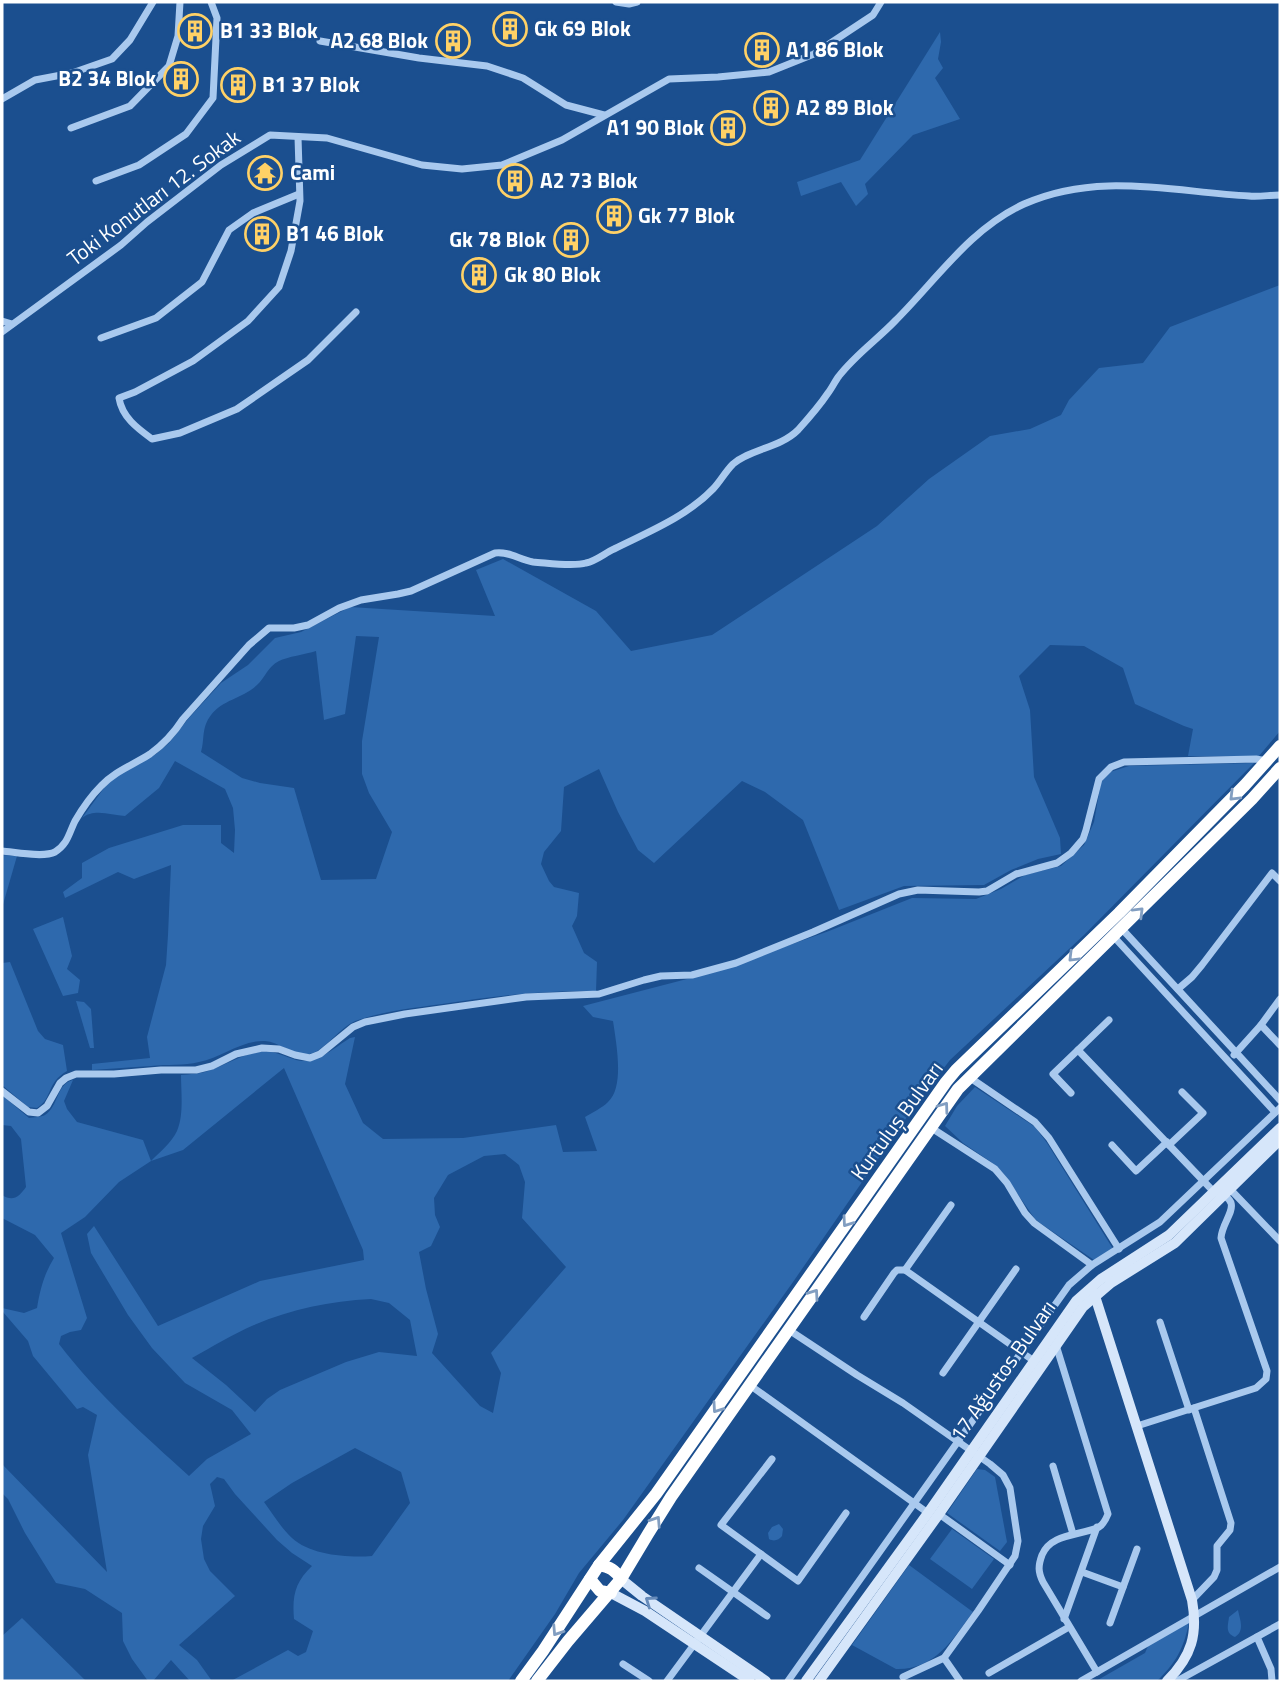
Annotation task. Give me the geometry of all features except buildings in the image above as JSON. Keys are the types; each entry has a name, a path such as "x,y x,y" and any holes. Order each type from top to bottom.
{"highway":[{"name":"Kurtuluş Bulvarı","path":"599,1564 656,1494 946,1082 1119,913 1280,746"},
{"name":"Kurtuluş Bulvarı","path":"621,1579 671,1497 930,1127 969,1077 1118,933 1280,768"},
{"path":"522,1681 599,1564 611,1568 621,1579 537,1681"},
{"path":"590,1579 597,1588 611,1593"}],"main road":[{"name":"17 Ağustos Bulvarı","path":"1223,1192 1280,1128"},
{"name":"17 Ağustos Bulvarı","path":"818,1681 939,1514 975,1453 1071,1307 1223,1192 1280,1140"},
{"name":"17 Ağustos Bulvarı","path":"806,1681 928,1513 1056,1345 1093,1290"},
{"path":"1093,1290 1195,1615 1191,1646 1182,1664 1167,1681"},
{"path":"621,1579 750,1681"},
{"path":"611,1593 697,1639 766,1681"}],"street":[{"path":"2,99 35,80 72,73 112,60 130,40 153,2"},
{"path":"71,128 130,106 169,66 178,36 180,2"},
{"path":"96,181 139,165 186,134 213,98 217,18 211,2"},
{"path":"615,2 637,2"},
{"name":"Toki Konutları 12. Sokak","path":"2,332 121,245 221,165 270,135 327,138 422,165 462,169 502,165 562,139 669,79 769,72 814,54 873,15 881,2"},
{"path":"320,41 419,58 487,66 523,78 566,105 604,115"},
{"path":"298,137 299,194 291,251 279,287 248,321 193,361 119,398 121,409 135,427 152,439 180,433 237,409 309,360 356,312"},
{"path":"2,850 47,855 58,850 67,841 77,818 99,788 117,772 150,754 172,736 183,719 249,645 270,628 307,625 361,600 411,591 495,552 506,552 533,562 583,564 668,522 715,488 736,462 794,433 827,395 844,370 896,321 957,253 992,223 1026,203 1070,191 1121,185 1250,196 1280,195"},
{"path":"101,338 156,318 202,282 229,230 253,213 299,194"},
{"path":"2,321 12,324"},
{"path":"2,1091 29,1112 38,1113 47,1106 60,1083 76,1074 196,1070 212,1066 236,1054 262,1048 279,1049 310,1058 320,1054 353,1027 365,1022 526,997 599,995 652,978 707,972 814,932 899,894 935,889 979,892 999,885 1025,870 1057,863 1071,853 1083,839 1099,779 1117,764 1149,761 1267,761"},
{"path":"1178,989 1202,965 1272,873 1280,881"},
{"path":"1118,933 1178,989 1280,1100"},
{"path":"788,1681 1069,1285 1092,1265 1160,1222 1278,1110 1176,1004 1118,933"},
{"path":"1176,1004 1184,996"},
{"path":"1228,1061 1261,1025 1280,999"},
{"path":"1071,1093 1053,1074 1109,1020"},
{"path":"1261,1025 1280,1045"},
{"path":"1078,1050 1204,1181 1223,1192 1280,1241"},
{"path":"969,1077 1040,1126 1119,1249"},
{"path":"1112,1145 1136,1171 1203,1113 1182,1092"},
{"path":"930,1127 995,1170 1007,1183 1030,1219 1092,1265"},
{"path":"1137,1426 1255,1388 1263,1383 1267,1376 1266,1366 1221,1238 1231,1210 1231,1204 1223,1192"},
{"path":"905,1270 951,1205"},
{"path":"943,1373 1016,1269"},
{"path":"864,1317 894,1273 897,1270 905,1270 1034,1361"},
{"path":"1160,1322 1231,1523 1230,1530 1216,1549 1217,1570 1214,1577 1192,1600"},
{"path":"789,1329 975,1453 999,1471 1010,1488 1018,1545 1010,1565 944,1658 903,1677"},
{"path":"1056,1345 1108,1511 1106,1520 1097,1527 1058,1539 1048,1546 1042,1553 1038,1566 1039,1574 1097,1672"},
{"path":"751,1385 928,1513"},
{"path":"772,1459 721,1525 798,1581 846,1513"},
{"path":"1054,1466 1073,1534"},
{"path":"939,1514 1010,1565"},
{"path":"1065,1619 1097,1527"},
{"path":"1110,1623 1137,1549"},
{"path":"667,1681 761,1554"},
{"path":"1081,1681 1280,1567"},
{"path":"699,1568 766,1616"},
{"path":"1082,1572 1123,1587"},
{"path":"1177,1681 1280,1624"},
{"path":"989,1673 1069,1627"},
{"path":"1257,1637 1271,1668 1272,1681"},
{"path":"944,1658 960,1681"},
{"path":"623,1664 649,1681"}],"shaded area":[{"path":"940,32 938,59 943,68 935,78 960,119 913,135 865,184 868,194 856,206 841,182 801,196 797,182 860,160"},
{"path":"1280,285 1280,731 1259,756 1188,756 1193,729 1135,704 1123,668 1084,646 1050,645 1019,676 1030,710 1034,777 1060,838 1061,854 1038,859 984,885 904,886 839,910 803,820 765,792 742,781 654,863 638,850 599,769 564,787 561,831 544,852 541,864 554,887 579,893 577,916 572,926 584,953 597,962 596,991 499,996 378,1014 351,1023 322,1048 310,1054 299,1053 271,1042 256,1041 193,1063 92,1070 92,1064 150,1058 147,1037 166,965 171,865 134,879 118,872 65,898 63,892 82,878 82,863 109,848 183,825 221,825 221,843 234,853 235,830 233,808 225,789 175,761 159,788 125,816 92,813 82,818 119,773 156,754 169,743 221,683 248,665 275,638 301,632 350,607 495,616 476,570 503,559 596,611 631,651 712,635 877,526 929,479 990,436 1030,429 1061,415 1069,400 1099,368 1143,363 1170,327","holes":["356,636 379,637 362,741 362,774 369,793 392,832 376,879 321,880 294,788 242,778 201,752 204,729 216,710 260,682 275,663 316,651 324,720 345,714"]},
{"path":"1254,763 1084,935 950,1060 916,1104 623,1520 579,1573 555,1614 508,1681 231,1681 288,1650 298,1656 306,1652 313,1631 294,1619 294,1603 298,1584 312,1566 277,1540 224,1479 217,1477 210,1484 215,1506 203,1526 201,1539 204,1559 210,1571 235,1596 179,1645 197,1660 212,1681 190,1681 171,1660 153,1681 148,1681 123,1641 122,1613 85,1589 56,1583 2,1493 2,1464 107,1572 88,1455 97,1415 83,1407 77,1409 33,1356 28,1341 3,1312 2,1308 24,1313 37,1308 43,1282 54,1258 35,1235 2,1218 2,1195 16,1197 26,1187 21,1139 11,1126 2,1125 2,1095 29,1118 42,1116 50,1111 63,1086 73,1080 64,1101 77,1122 143,1140 151,1161 177,1131 181,1111 181,1075 205,1072 259,1052 296,1060 311,1060 355,1037 345,1084 363,1123 383,1139 463,1138 556,1125 563,1152 597,1151 585,1117 606,1104 613,1095 618,1075 617,1052 613,1021 593,1017 583,1006 710,973 912,898 976,899 1025,875 1061,866 1084,845 1094,822 1101,782 1110,772 1129,766","holes":["284,1068 363,1250 364,1260 260,1281 158,1326 94,1226 87,1234 91,1253 128,1315 152,1348 185,1383 232,1410 251,1434 207,1459 189,1476 105,1397 59,1344 61,1336 81,1330 87,1318 61,1233 85,1217 119,1182 151,1161 183,1150","505,1154 519,1165 525,1182 522,1218 566,1267 491,1353 501,1373 493,1413 480,1406 432,1353 438,1334 419,1252 431,1246 440,1227 435,1215 434,1198 448,1175 484,1156","371,1299 389,1303 410,1320 417,1356 379,1352 346,1362 280,1390 255,1412 192,1358 238,1332 268,1319 311,1307","355,1448 401,1472 410,1503 372,1556 330,1554 309,1548 292,1538 264,1502"]},
{"path":"2,855 17,856 2,908"},
{"path":"63,917 72,956 67,969 80,980 78,993 63,996 33,929"},
{"path":"10,962 38,1031 45,1039 63,1045 67,1071 56,1080 45,1100 37,1108 28,1107 2,1085 2,963"},
{"path":"76,1001 84,1002 91,1009 94,1048 90,1048"},
{"path":"975,1087 1035,1127 1113,1249 1094,1260 1040,1223 1003,1173 945,1126 957,1106"},
{"path":"977,1469 985,1470 995,1477 1007,1542 1000,1551 947,1513"},
{"path":"779,1524 783,1529 782,1536 776,1540 769,1539 768,1533 772,1527"},
{"path":"952,1529 994,1559 972,1589 930,1559"},
{"path":"909,1565 973,1612 950,1643 932,1659 910,1668 896,1669 852,1645"},
{"path":"1238,1610 1241,1628 1235,1637 1228,1631 1228,1623 1229,1617"},
{"path":"22,1618 86,1681 2,1681 2,1636"},
{"path":"1189,1622 1178,1654 1157,1681 1096,1681 1145,1653 1148,1646"}],"place":[{"name":"Gk 69 Blok","path":"510,29"},
{"name":"B1 33 Blok","path":"195,31"},
{"name":"A2 68 Blok","path":"453,41"},
{"name":"A1 86 Blok","path":"762,50"},
{"name":"B2 34 Blok","path":"181,79"},
{"name":"B1 37 Blok","path":"238,85"},
{"name":"A2 89 Blok","path":"771,108"},
{"name":"A1 90 Blok","path":"728,128"},
{"name":"Cami","path":"265,173"},
{"name":"A2 73 Blok","path":"515,181"},
{"name":"Gk 77 Blok","path":"614,216"},
{"name":"B1 46 Blok","path":"262,234"},
{"name":"Gk 78 Blok","path":"571,240"},
{"name":"Gk 80 Blok","path":"479,275"}]}
